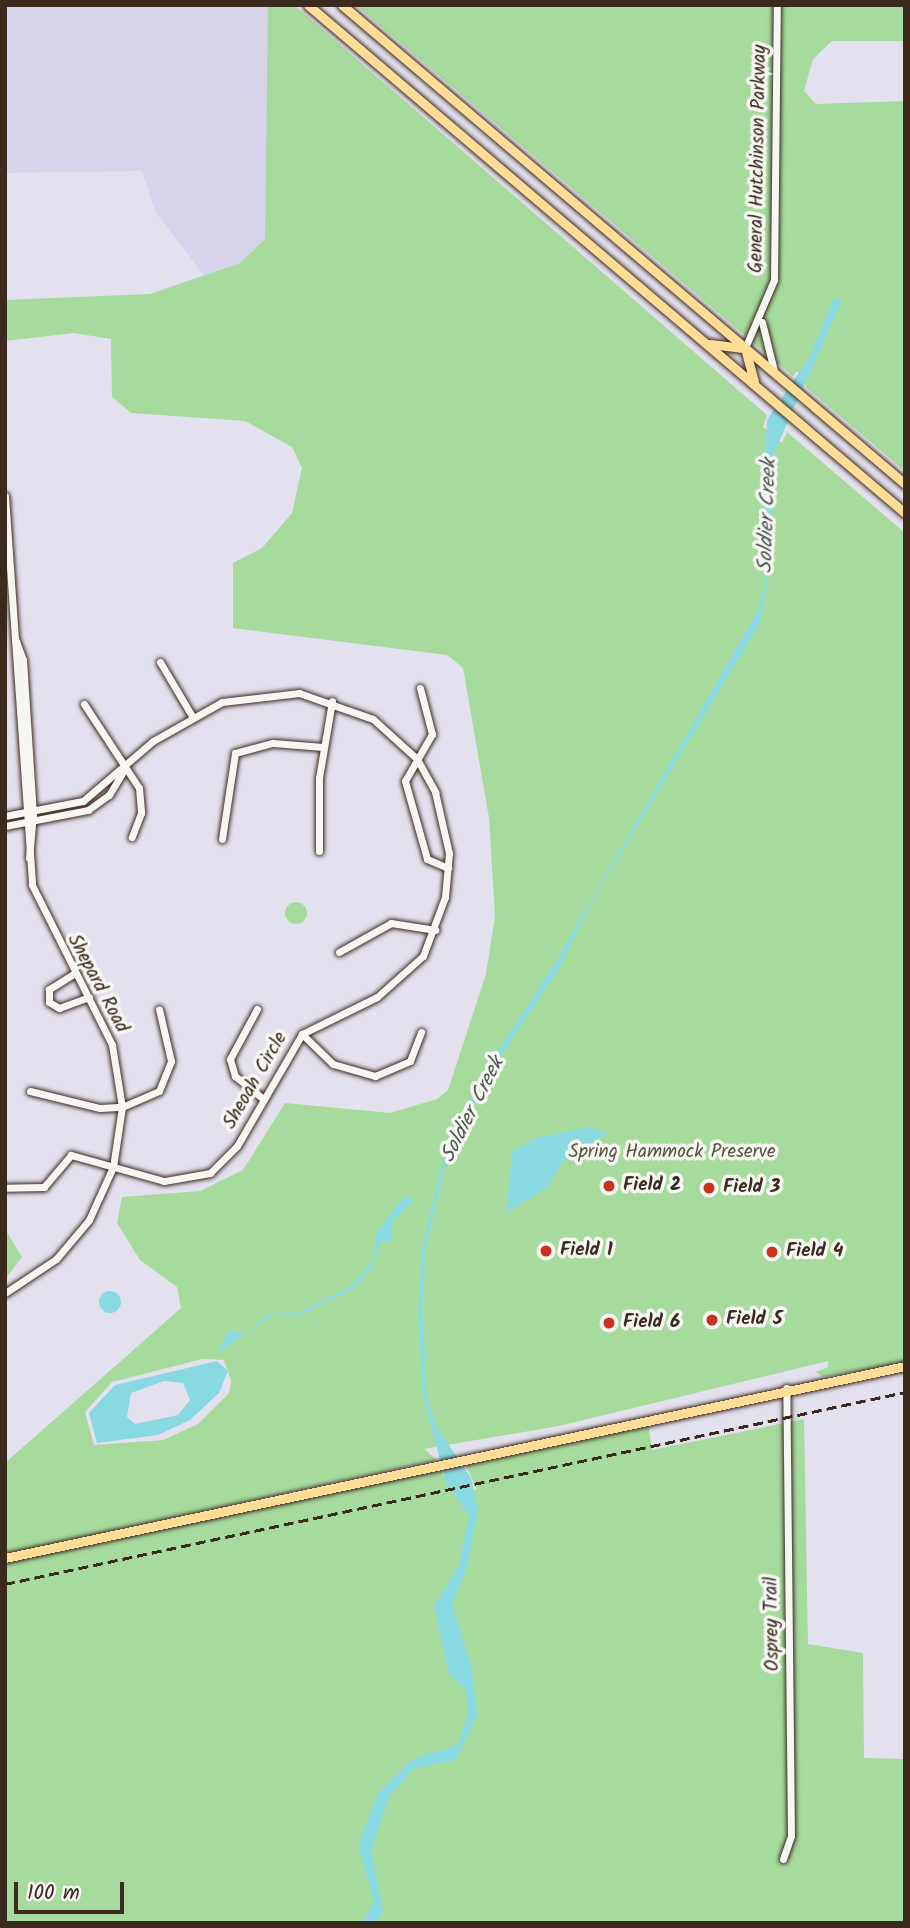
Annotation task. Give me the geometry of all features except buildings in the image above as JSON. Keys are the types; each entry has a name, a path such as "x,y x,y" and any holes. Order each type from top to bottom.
{"main road":[{"path":"308,5 905,513"},
{"path":"342,5 905,484"},
{"path":"705,343 744,348"},
{"path":"744,348 757,386"},
{"path":"5,1558 786,1388 905,1366"}],"street":[{"name":"General Hutchinson Parkway","path":"744,348 762,318 776,251 777,5"},
{"path":"762,318 766,354 780,378"},
{"name":"Shepard Road","path":"5,496 23,816 37,904 89,997 112,1045 122,1107 113,1167 73,1240 5,1293"},
{"name":"Shepard Road","path":"13,635 23,660 34,825 29,859"},
{"path":"160,662 192,716"},
{"path":"420,688 432,734 405,776 411,815 427,859 448,868"},
{"name":"Sheoah Circle","path":"5,816 23,816 83,801 192,716 261,693 332,701 373,719 417,759 447,834 448,868 435,930 422,956 397,984 302,1034 262,1098 237,1146 210,1173 164,1181 71,1154 44,1187 5,1188"},
{"path":"319,850 323,747 332,701"},
{"path":"84,704 126,766 141,800 132,837"},
{"path":"222,839 235,753 274,743 323,747"},
{"name":"Sheoah Circle","path":"5,826 34,825 88,810 109,795 126,766"},
{"path":"338,952 391,923 435,930"},
{"path":"75,973 49,989 49,1002 59,1007 89,997"},
{"path":"30,1091 122,1107 159,1091 171,1075 159,1009"},
{"path":"257,1009 230,1059 235,1076 262,1098"},
{"path":"302,1034 333,1064 375,1076 411,1061 421,1032"},
{"name":"Osprey Trail","path":"783,1859 791,1836 786,1388"}],"shaded area":[{"path":"5,5 272,5 266,238 240,263 204,275 156,213 142,171 5,173"}],"green space":[{"name":"Spring Hammock Preserve","path":"268,5 294,5 767,415 763,427 782,443 787,432 905,533 905,1363 823,1377 816,1372 828,1367 828,1361 559,1426 424,1449 437,1460 5,1554 5,1463 181,1308 177,1287 140,1260 117,1223 122,1197 200,1191 243,1170 285,1103 390,1113 437,1099 448,1090 486,974 495,916 489,818 463,668 447,655 233,628 233,563 262,548 292,513 302,468 292,447 245,421 131,413 112,397 111,339 74,333 5,341 5,300 150,294 240,263 265,239","holes":["203,1359 224,1360 231,1381 229,1393 198,1424 163,1440 94,1445 85,1412 112,1382"]},
{"path":"356,5 905,5 905,41 832,41 813,59 804,91 816,104 905,101 905,471 807,388 797,371 793,376"},
{"path":"296,902 304,905 307,913 304,921 296,924 288,921 285,913 288,905"},
{"path":"5,1229 22,1257 5,1280"},
{"path":"804,1419 808,1644 863,1653 864,1758 905,1759 905,1923 5,1923 5,1562 439,1467 453,1494 477,1489 464,1462 648,1422 652,1450"}],"water":[{"path":"834,298 842,301 772,457 772,555 760,623 593,899 560,967 490,1072 446,1159 426,1247 422,1306 427,1397 436,1426 471,1478 478,1509 467,1568 452,1604 472,1668 477,1716 456,1760 414,1768 389,1797 371,1851 383,1912 375,1923 362,1923 374,1902 358,1845 378,1793 412,1759 458,1745 468,1714 466,1690 449,1674 434,1606 459,1565 469,1516 446,1483 423,1395 418,1311 423,1244 443,1159 484,1072 555,963 759,609 770,558 763,494 767,420 809,358"},
{"path":"590,1127 608,1134 569,1153 546,1188 506,1213 512,1151 536,1138"},
{"path":"404,1197 414,1199 391,1224 391,1241 381,1241 372,1268 354,1288 301,1315 272,1316 217,1353 228,1332 246,1333 268,1315 299,1313 352,1285 373,1261 377,1232"},
{"path":"110,1291 118,1294 121,1302 118,1310 110,1313 102,1310 99,1302 102,1294"},
{"path":"217,1361 228,1371 219,1393 190,1420 158,1435 97,1443 89,1413 115,1385","holes":["164,1381 183,1383 190,1400 178,1415 135,1424 127,1417 131,1393"]}],"waterway":[{"name":"Soldier Creek","path":"527,1012 535,1000"}],"railway":[{"path":"5,1584 905,1392"}],"place":[{"name":"Field 2","path":"609,1186"},
{"name":"Field 3","path":"709,1188"},
{"name":"Field 1","path":"546,1251"},
{"name":"Field 4","path":"772,1252"},
{"name":"Field 5","path":"712,1320"},
{"name":"Field 6","path":"609,1323"}]}
